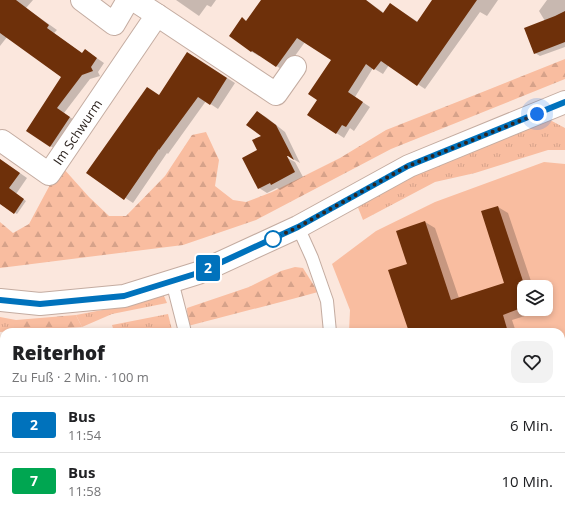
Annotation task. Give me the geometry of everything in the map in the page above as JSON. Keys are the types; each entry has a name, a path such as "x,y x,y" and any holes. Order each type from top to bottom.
{"street":[{"path":"82,0 139,43"},
{"path":"114,24 128,0"},
{"path":"134,0 276,94 295,67"},
{"name":"Im Schwurm","path":"2,141 49,174 157,15"},
{"path":"0,300 40,304 124,296 198,273 298,227 408,166 565,102"}],"lane":[{"path":"298,227 312,258 327,301 330,328"},
{"path":"172,281 184,328"}],"green space":[{"path":"565,59 565,79 391,149 256,220 183,245 0,268 0,222 13,233 29,224 52,181 63,168 89,197 109,216 126,216 165,176 192,135 206,132 219,160 215,186 233,200 246,202 272,192 340,158 386,130"},
{"path":"548,119 565,128 565,150 548,150 475,173 435,182 363,220 357,205 412,173"},
{"path":"544,162 565,164 565,328 349,328 350,310 332,264 376,231 435,202"},
{"path":"295,267 303,268 318,292 188,326 187,308 249,287 281,271"},
{"path":"164,296 167,303 112,314 82,327 76,315 118,307"},
{"path":"168,314 172,328 113,328 112,325"},
{"path":"76,315 82,327 16,328 16,320"},
{"path":"0,317 16,320 16,328 0,328"}],"building":[{"path":"0,0 16,0 49,25 47,28 82,53 85,49 97,58 91,67 93,71 82,75 57,108 70,117 50,147 26,131 61,77 0,33"},
{"path":"261,0 366,0 383,13 390,3 417,22 432,0 477,0 417,86 381,61 374,70 366,64 348,92 363,102 346,127 342,125 336,134 307,115 317,100 308,94 331,60 297,38 276,67 252,51 251,52 229,36 242,17 246,21"},
{"path":"565,11 565,42 534,54 524,28"},
{"path":"187,52 227,78 210,105 198,97 159,149 124,200 86,173 147,87 159,95"},
{"path":"257,111 276,125 294,160 287,156 295,172 271,185 270,183 258,189 242,158 257,150 252,140 261,136 246,125"},
{"path":"0,159 20,173 9,188 24,199 14,214 0,204"},
{"path":"498,206 523,280 517,280 517,310 503,315 507,328 408,328 388,270 407,264 396,231 425,221 451,300 504,283 481,211"}],"bus line":[{"name":"2","path":"0,300 40,304 124,296 198,273 298,227 408,166 565,102"}],"route":[{"path":"273,239 298,227 408,166 537,114"}]}
